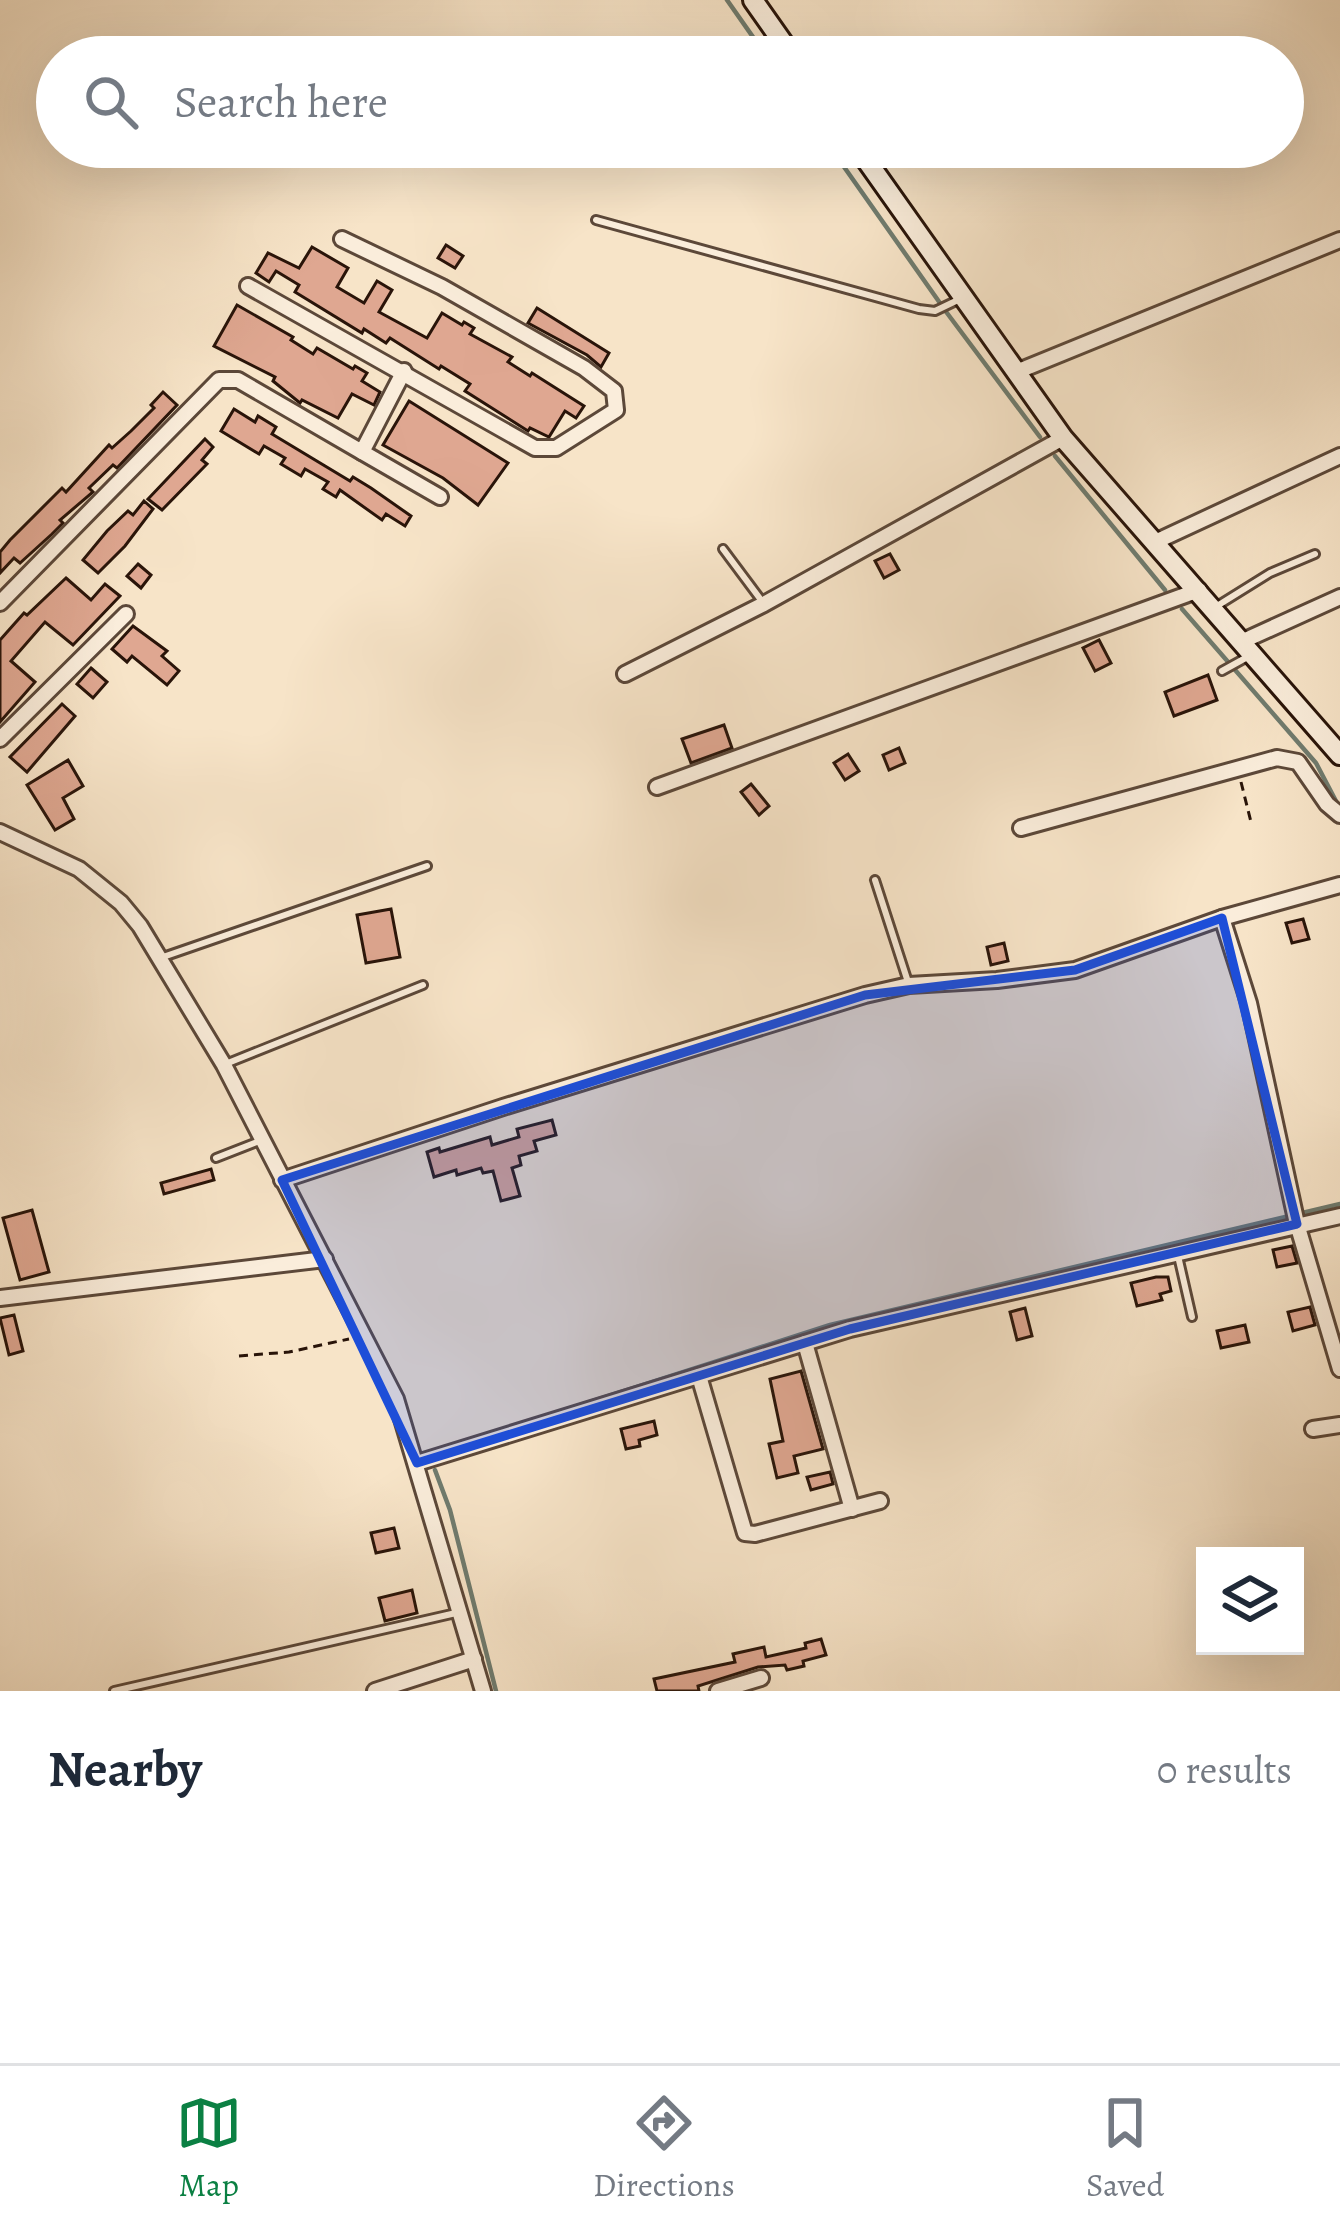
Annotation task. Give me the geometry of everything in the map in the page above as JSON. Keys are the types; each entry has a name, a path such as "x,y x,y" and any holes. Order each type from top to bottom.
{"street":[{"path":"753,0 779,36"},
{"path":"870,168 954,302 1016,372 1051,445 1155,542 1190,594 1214,608 1246,651 1340,755"},
{"path":"248,286 542,450 556,448 604,421 618,405 614,391 584,368 442,287 342,239"},
{"path":"1016,372 1340,240"},
{"path":"362,452 404,371"},
{"path":"0,603 219,380 238,380 440,496"},
{"path":"625,674 764,604 1051,445"},
{"path":"1155,542 1340,456"},
{"path":"657,787 1190,594"},
{"path":"1246,651 1340,597"},
{"path":"0,739 126,614"},
{"path":"1021,828 1277,758 1298,762 1340,815"},
{"path":"0,832 49,852 99,884 128,911 224,1065 396,1400 483,1691"},
{"path":"283,1180 813,1010 909,986 1075,970 1222,918 1340,885"},
{"path":"1222,918 1249,1003 1297,1224 1340,1369"},
{"path":"417,1463 806,1343 1340,1216"},
{"path":"0,1298 325,1259"},
{"path":"806,1343 852,1509"},
{"path":"699,1376 745,1533 880,1501"},
{"path":"1313,1429 1340,1425"},
{"path":"376,1691 474,1659"},
{"path":"718,1691 761,1678"}],"lane":[{"path":"596,220 935,311 954,302"},
{"path":"723,549 764,604"},
{"path":"1214,608 1270,573 1315,554"},
{"path":"1227,669 1246,651"},
{"path":"159,958 427,866"},
{"path":"875,880 909,986"},
{"path":"224,1065 423,986"},
{"path":"217,1158 262,1140"},
{"path":"1178,1252 1192,1317"},
{"path":"114,1691 461,1611"}],"path":[{"path":"1237,769 1251,821"},
{"path":"239,1356 289,1352 363,1336"}],"highlighted area":[{"path":"1222,918 1297,1224 850,1329 417,1463 282,1180 865,995 1075,970"}],"building":[{"path":"446,245 463,256 455,268 438,258"},
{"path":"312,247 348,268 337,287 364,303 377,281 392,290 379,312 427,338 442,313 464,322 474,328 470,334 512,357 508,362 584,406 576,418 565,411 549,437 528,431 465,391 470,384 441,366 390,338 386,343 364,329 362,333 295,292 299,285 276,271 269,282 256,273 268,253 299,268"},
{"path":"237,305 313,354 317,348 367,373 362,381 380,392 374,405 352,394 338,418 300,403 273,381 275,377 214,346"},
{"path":"537,308 609,353 601,367 528,323"},
{"path":"163,392 177,405 117,468 113,465 89,488 93,492 60,520 63,523 52,534 20,563 14,558 0,573 0,552 10,540 62,488 66,492 109,445 112,448 131,431"},
{"path":"409,401 508,463 478,505 443,478 383,445"},
{"path":"234,409 255,422 258,416 276,427 272,434 350,481 353,477 371,488 411,516 405,526 386,514 382,520 340,490 336,497 323,489 328,482 305,469 301,476 281,464 285,458 264,446 259,454 221,431"},
{"path":"205,439 213,447 202,460 207,464 162,510 148,499"},
{"path":"144,501 153,509 98,573 83,560 107,531 128,511 133,515"},
{"path":"890,554 899,570 884,578 875,561"},
{"path":"138,564 151,575 141,588 127,576"},
{"path":"66,578 91,600 105,584 120,596 73,645 45,622 11,661 35,682 0,722 0,640"},
{"path":"133,626 167,651 162,656 179,671 167,685 132,656 127,662 112,649"},
{"path":"1099,640 1111,663 1095,671 1083,648"},
{"path":"91,668 107,682 93,698 77,684"},
{"path":"1208,675 1217,700 1174,716 1165,692"},
{"path":"62,704 75,716 27,772 10,757"},
{"path":"724,725 732,748 691,763 682,739"},
{"path":"899,748 905,763 889,770 883,755"},
{"path":"848,754 859,771 845,780 834,763"},
{"path":"68,760 83,786 63,798 74,819 55,830 27,785"},
{"path":"751,784 769,806 759,815 741,792"},
{"path":"391,909 400,957 366,963 357,915"},
{"path":"1303,919 1309,939 1292,943 1286,923"},
{"path":"1004,943 1008,961 991,965 987,947"},
{"path":"552,1120 556,1135 534,1141 537,1151 519,1156 521,1165 512,1168 520,1196 501,1201 493,1171 483,1173 481,1168 434,1177 427,1152 490,1137 492,1145 519,1137 517,1129"},
{"path":"211,1169 214,1180 164,1194 161,1183"},
{"path":"32,1210 49,1272 20,1280 3,1218"},
{"path":"1292,1246 1297,1263 1277,1267 1273,1250"},
{"path":"1168,1277 1171,1291 1160,1294 1162,1300 1137,1306 1131,1283"},
{"path":"1310,1307 1315,1325 1293,1331 1288,1312"},
{"path":"1025,1308 1032,1336 1017,1340 1010,1312"},
{"path":"14,1315 23,1351 9,1355 0,1318"},
{"path":"1245,1325 1249,1342 1221,1348 1217,1331"},
{"path":"801,1371 823,1449 794,1456 798,1473 777,1478 769,1444 783,1441 770,1379"},
{"path":"654,1421 657,1435 626,1449 621,1429"},
{"path":"830,1472 833,1484 811,1490 807,1477"},
{"path":"394,1528 399,1548 376,1553 371,1533"},
{"path":"412,1590 417,1613 385,1621 379,1598"},
{"path":"821,1639 826,1655 803,1661 804,1666 787,1670 785,1665 758,1667 698,1686 699,1691 657,1691 654,1679 735,1662 733,1654 764,1647 766,1657 806,1648 805,1643"}],"waterway":[{"path":"727,0 752,36"},
{"path":"845,168 1040,437"},
{"path":"1055,456 1165,590"},
{"path":"1182,609 1316,763 1337,803"},
{"path":"483,1436 830,1325 1340,1204"},
{"path":"435,1470 450,1510 496,1691"}]}
